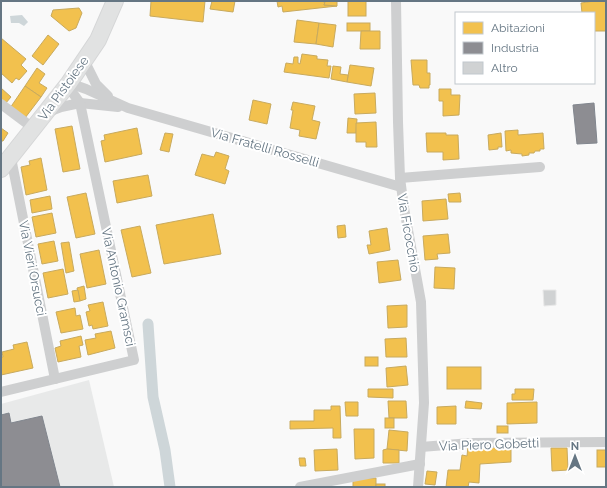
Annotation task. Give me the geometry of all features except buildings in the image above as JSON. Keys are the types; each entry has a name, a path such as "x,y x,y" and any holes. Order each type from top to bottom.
{"main road":[{"name":"Via Pistoiese","path":"6,164 68,83 98,40 115,1"}],"street":[{"name":"Via Ficocchio","path":"396,1 398,122 401,182 421,302 424,403 418,487"},
{"name":"Via Fratelli Rosselli","path":"84,60 96,84 108,96 128,108"},
{"name":"Via Fratelli Rosselli","path":"68,83 86,89 128,108 401,182"},
{"path":"68,83 72,92 80,103"},
{"name":"Via Fratelli Rosselli","path":"46,112 80,103 128,108"},
{"name":"Via Antonio Gramsci","path":"1,392 134,360 80,103"},
{"path":"1,104 33,128"},
{"name":"Via Vieri Orsucci","path":"6,164 55,379"},
{"path":"401,182 540,167"},
{"name":"Via Piero Gobetti","path":"421,447 471,443 606,442"},
{"path":"300,487 420,464"}],"shaded area":[{"path":"22,15 28,22 24,26 19,23 11,23 10,16"},
{"path":"89,380 114,487 1,487 1,404"}],"waterway":[{"path":"148,324 153,397 165,450 170,487"}]}
